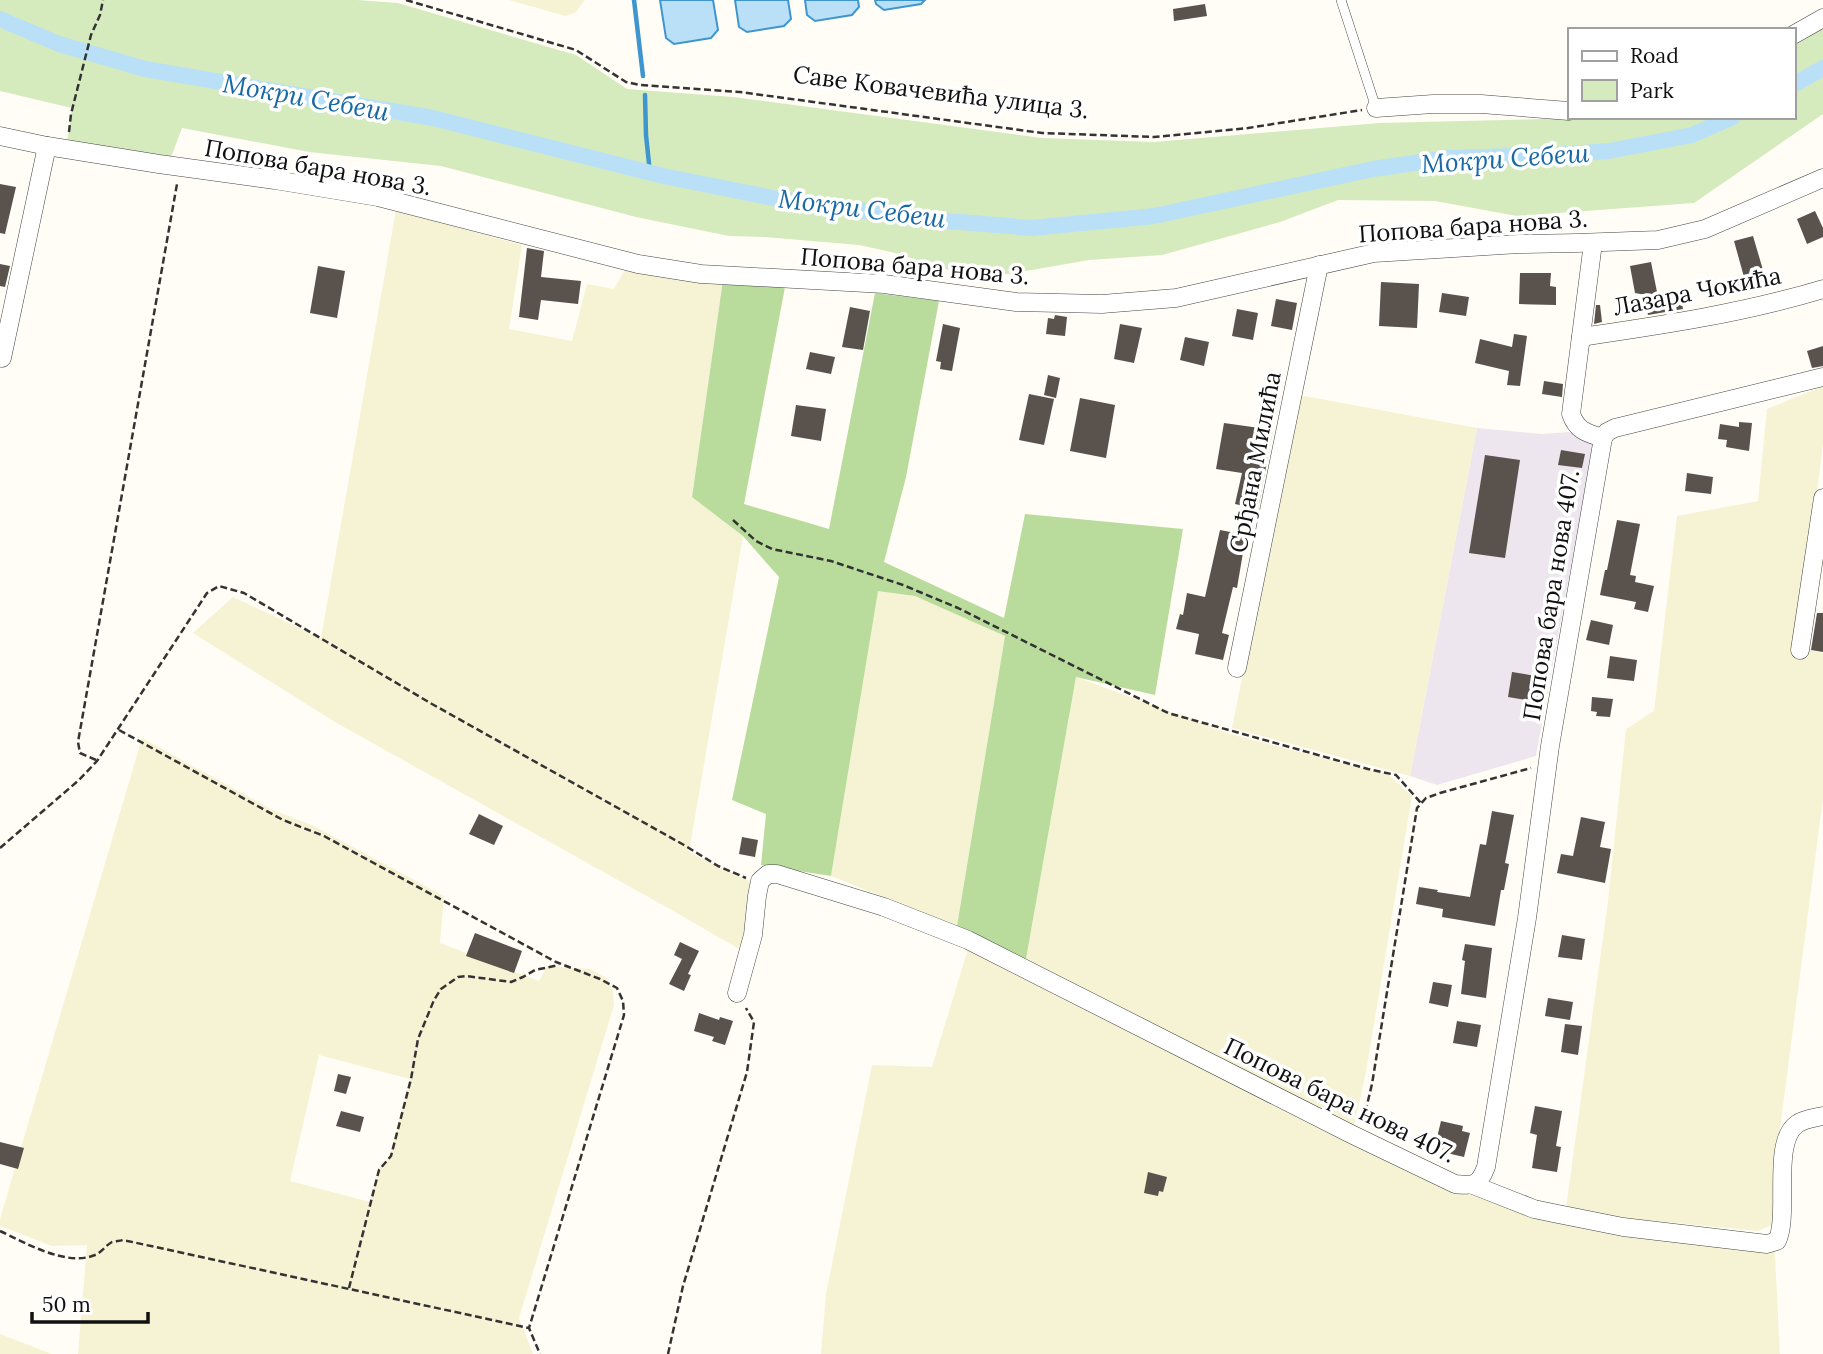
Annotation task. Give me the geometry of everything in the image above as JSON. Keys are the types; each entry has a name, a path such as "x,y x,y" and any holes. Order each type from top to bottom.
{"street":[{"path":"1795,34 1823,18"},
{"path":"1376,108 1481,104 1568,111"},
{"name":"Попова бара нова 3.","path":"0,136 47,146 378,197 638,264 701,274 884,284 1016,302 1102,304 1176,298 1374,253 1519,244 1658,240 1699,231 1823,178"},
{"path":"2,358 47,146"},
{"path":"1593,243 1571,414 1578,428 1584,432 1602,438 1615,428 1823,377"},
{"name":"Срђана Милића","path":"1237,668 1319,265"},
{"name":"Лазара Чокића","path":"1581,337 1687,322 1823,289"},
{"name":"Попова бара нова 407.","path":"760,881 768,874 787,876 884,907 968,940 1359,1138 1454,1184 1473,1185 1481,1178 1486,1167 1602,438"},
{"path":"1800,650 1823,498"},
{"path":"737,993 753,935 760,881"},
{"path":"1473,1185 1534,1209 1553,1213 1623,1227 1767,1244 1777,1241 1781,1233 1786,1141 1797,1124 1823,1116"}],"lane":[{"path":"1341,0 1376,108"}],"path":[{"path":"66,149 71,114 103,0"},
{"name":"Саве Ковачевића улица 3.","path":"406,0 576,50 626,82 640,85 740,92 1042,133 1154,137 1248,128 1376,108"},
{"path":"97,761 80,753 78,742 180,167"},
{"path":"733,520 757,541 772,549 831,561 903,585 958,608 1168,713 1396,775 1421,803"},
{"path":"0,848 79,780 97,761 207,593 219,586 244,593 432,704 718,866 748,879 760,881"},
{"path":"119,729 283,820 324,836 562,964 617,988 623,1001 624,1015 529,1328 540,1354"},
{"path":"1359,1138 1372,1084 1417,808 1426,798 1440,793 1548,764"},
{"path":"349,1289 379,1170 391,1156 411,1079 418,1039 441,989 458,977 511,982 535,970 562,964"},
{"path":"668,1354 683,1286 747,1072 754,1022 737,993"},
{"path":"0,1231 36,1248 62,1256 80,1259 97,1255 111,1242 123,1240 529,1328"}],"shaded area":[{"path":"509,0 585,0 575,13 565,16"},
{"path":"396,210 522,245 509,329 572,341 587,284 614,289 626,268 723,280 692,496 743,536 689,852 759,886 748,954 335,722 193,633 233,597 321,638"},
{"path":"1823,386 1823,443 1798,648 1823,653 1823,798 1780,1129 1781,1216 1776,1223 1758,1231 1602,1216 1566,1208 1608,901 1626,729 1654,711 1677,516 1758,501 1767,409"},
{"path":"1299,395 1477,428 1410,776 1232,728"},
{"path":"1477,428 1542,434 1569,432 1594,441 1536,756 1437,785 1410,776"},
{"path":"878,590 920,597 1005,636 957,926 831,876"},
{"path":"1076,677 1230,734 1389,775 1412,796 1366,1072 1354,1126 1026,959"},
{"path":"142,738 273,810 314,826 444,896 440,943 539,981 547,966 590,969 607,978 613,991 614,1005 519,1318 533,1354 78,1354 87,1245 52,1246 0,1226","holes":["319,1055 410,1079 390,1156 378,1170 370,1202 290,1181"]},
{"path":"968,949 1536,1217 1599,1232 1600,1229 1774,1236 1780,1354 821,1354 826,1294 872,1065 932,1067"},
{"path":"0,1334 52,1354 0,1354"}],"green space":[{"path":"0,0 357,0 398,3 576,55 627,89 733,97 1042,138 1154,142 1379,123 1568,118 1795,119 1795,45 1823,29 1823,114 1694,203 1517,216 1435,201 1338,200 1280,222 1162,255 1089,260 1009,274 949,270 859,245 729,236 636,217 441,166 309,152 182,128 168,165 66,149 72,108 0,91"},
{"path":"723,280 785,287 744,504 829,529 875,293 939,301 906,477 884,562 1004,618 1025,514 1183,529 1155,695 1076,677 1026,959 957,926 1005,636 915,596 878,591 831,876 761,865 766,814 732,800 779,577 743,536 692,497"}],"water":[{"path":"660,0 713,0 718,30 711,38 674,44 666,38"},
{"path":"735,0 788,0 791,19 784,26 747,32 739,27"},
{"path":"805,0 858,0 859,7 852,15 815,21 807,15"},
{"path":"875,0 925,0 921,4 884,10"}],"building":[{"path":"1205,4 1207,16 1174,21 1173,9"},
{"path":"0,184 16,187 5,234 0,233"},
{"path":"1815,211 1823,228 1823,237 1807,244 1797,219"},
{"path":"1753,236 1763,270 1755,273 1759,287 1736,293 1733,280 1744,277 1734,241"},
{"path":"527,248 544,251 541,277 581,281 578,304 541,300 538,320 519,317"},
{"path":"1651,262 1658,297 1680,292 1683,309 1648,315 1645,299 1656,297 1635,293 1630,266"},
{"path":"0,264 10,266 5,287 0,286"},
{"path":"318,266 345,271 337,318 310,313"},
{"path":"1520,273 1551,273 1550,286 1556,287 1556,305 1519,304"},
{"path":"1381,282 1419,284 1417,328 1379,326"},
{"path":"1442,293 1469,297 1466,316 1439,312"},
{"path":"1276,299 1297,303 1292,330 1271,326"},
{"path":"1596,305 1600,305 1602,322 1594,324"},
{"path":"850,307 870,311 863,350 842,347"},
{"path":"1237,309 1258,313 1253,340 1232,336"},
{"path":"1055,315 1067,317 1065,336 1046,334 1048,318 1054,319"},
{"path":"943,324 960,328 952,371 940,369 941,362 936,361"},
{"path":"1120,324 1142,328 1134,363 1114,359"},
{"path":"1514,334 1527,336 1520,386 1507,385 1509,371 1475,363 1480,339 1512,347"},
{"path":"1185,337 1209,342 1204,366 1180,360"},
{"path":"1823,346 1823,366 1812,368 1807,351"},
{"path":"810,352 835,357 831,374 806,369"},
{"path":"1048,375 1060,378 1056,398 1044,395"},
{"path":"1544,381 1563,384 1562,397 1542,394"},
{"path":"1029,394 1054,399 1044,445 1019,440"},
{"path":"1080,398 1115,405 1106,458 1070,451"},
{"path":"796,405 826,409 821,441 791,436"},
{"path":"1739,422 1752,423 1749,451 1726,447 1727,440 1718,439 1720,424 1739,427"},
{"path":"1224,423 1273,430 1258,509 1235,504 1242,473 1216,469"},
{"path":"1561,450 1585,454 1582,468 1558,465"},
{"path":"1485,455 1520,460 1505,558 1469,553"},
{"path":"1687,473 1713,477 1711,494 1685,491"},
{"path":"1617,520 1640,524 1630,575 1636,576 1635,582 1654,586 1648,612 1634,609 1636,602 1600,595"},
{"path":"1220,530 1246,535 1237,588 1233,587 1222,633 1229,635 1223,660 1195,654 1199,634 1176,629 1180,614 1183,615 1187,593 1205,597"},
{"path":"1817,613 1823,613 1823,652 1811,650"},
{"path":"1591,620 1613,625 1609,645 1586,640"},
{"path":"1610,656 1637,660 1634,681 1607,678"},
{"path":"1512,672 1542,677 1538,702 1508,697"},
{"path":"1592,697 1613,699 1610,717 1596,716 1597,712 1591,711"},
{"path":"1492,811 1514,815 1505,863 1509,864 1495,926 1442,917 1443,909 1416,904 1419,887 1470,897 1480,844 1486,845"},
{"path":"479,814 503,826 494,845 469,834"},
{"path":"1581,817 1605,822 1600,847 1611,849 1605,883 1557,873 1561,854 1573,856"},
{"path":"742,837 758,840 755,857 739,854"},
{"path":"475,933 522,951 514,973 466,956"},
{"path":"1562,935 1585,939 1582,960 1558,957"},
{"path":"680,942 699,951 688,974 691,975 684,991 669,984 682,959 674,955"},
{"path":"1465,944 1492,948 1486,998 1461,994"},
{"path":"1433,982 1452,985 1448,1007 1429,1003"},
{"path":"1548,998 1573,1002 1570,1020 1545,1016"},
{"path":"699,1013 719,1020 720,1017 733,1021 725,1045 712,1041 714,1037 694,1031"},
{"path":"1457,1021 1481,1025 1477,1047 1453,1043"},
{"path":"1565,1024 1582,1026 1578,1055 1561,1052"},
{"path":"338,1074 351,1077 346,1094 334,1091"},
{"path":"1535,1106 1562,1111 1556,1146 1561,1147 1557,1172 1532,1168 1537,1135 1530,1133"},
{"path":"341,1111 364,1117 360,1132 336,1126"},
{"path":"1441,1121 1463,1126 1462,1131 1470,1133 1464,1157 1434,1150"},
{"path":"0,1142 24,1148 18,1169 0,1164"},
{"path":"1148,1172 1167,1177 1163,1192 1159,1191 1158,1196 1144,1193"}],"waterway":[{"path":"634,0 643,76"},
{"name":"Мокри Себеш","path":"0,19 59,44 145,69 433,118 663,176 778,199 923,219 1032,228 1154,216 1373,169 1448,158 1609,151 1692,135 1728,119"},
{"name":"Мокри Себеш","path":"1795,84 1823,68"},
{"path":"645,95 650,173"}]}
